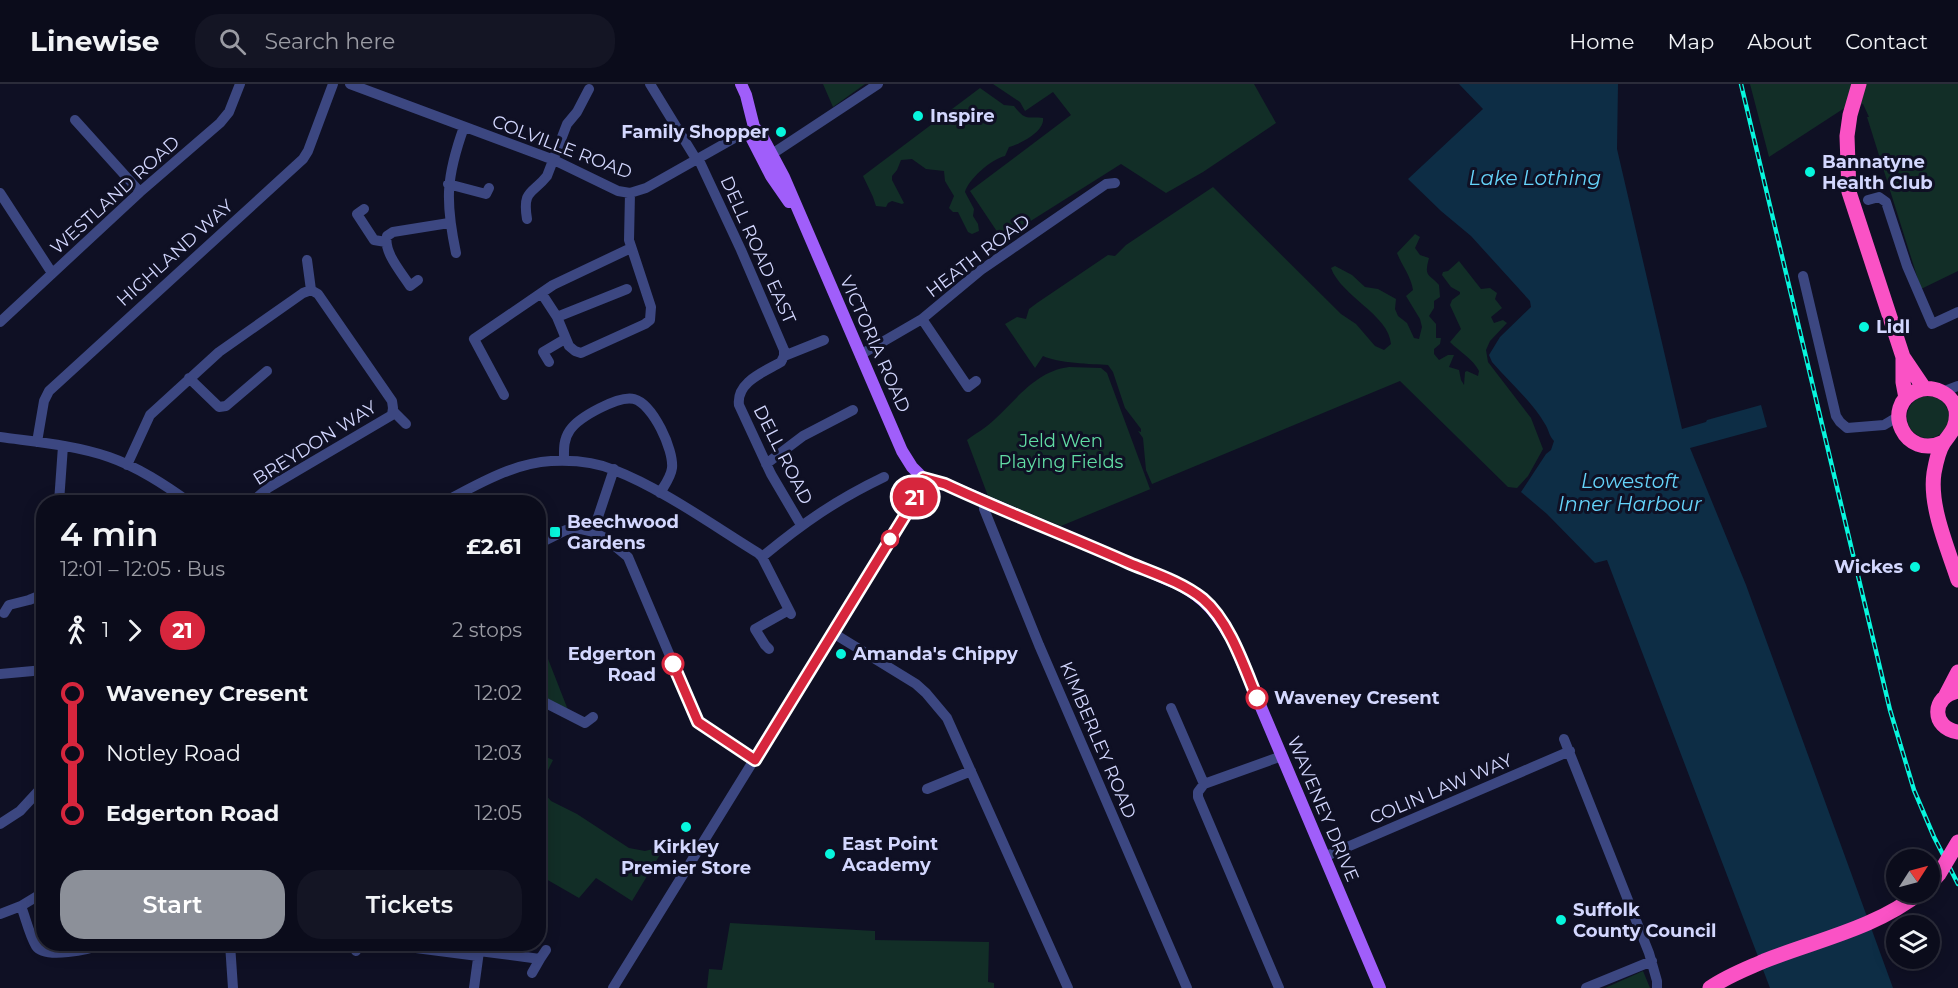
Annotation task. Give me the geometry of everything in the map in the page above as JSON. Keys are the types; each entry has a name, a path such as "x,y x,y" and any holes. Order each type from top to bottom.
{"highway":[{"path":"1859,84 1847,136 1849,192 1903,357 1923,388"},
{"path":"1903,357 1903,382 1906,398"},
{"path":"1934,476 1938,455 1957,424 1956,402 1933,388 1923,388 1914,392 1901,406 1899,416 1904,434 1921,446 1929,447 1944,442"},
{"path":"1921,446 1934,476 1941,527 1958,580"},
{"path":"1956,735 1941,723 1938,711 1939,705 1952,693 1958,672"},
{"path":"1940,872 1958,842"},
{"path":"1710,988 1740,971 1863,926 1908,903"}],"main road":[{"name":"VICTORIA ROAD","path":"741,84 754,127 752,139 771,176 801,220"},
{"name":"VICTORIA ROAD","path":"754,127 761,134 784,177 902,452 923,478"},
{"name":"WAVENEY DRIVE","path":"923,478 938,482 1178,584 1202,598 1233,641 1380,988"}],"street":[{"name":"WESTLAND ROAD","path":"0,322 140,192 225,118 234,103 240,84"},
{"name":"HIGHLAND WAY","path":"37,442 44,401 49,391 303,159 333,84"},
{"name":"COLVILLE ROAD","path":"350,84 554,160 618,191 630,193 646,188 754,127"},
{"path":"650,84 697,159"},
{"path":"772,154 878,84"},
{"path":"527,219 525,209 527,196 548,176 567,124 590,89"},
{"path":"75,120 140,192"},
{"path":"456,253 449,223 448,184 453,156 464,127"},
{"name":"DELL ROAD EAST","path":"697,159 741,250 784,350 784,356"},
{"name":"HEATH ROAD","path":"860,355 922,319 981,270 1106,184 1115,183"},
{"path":"448,184 486,194"},
{"path":"0,193 52,273"},
{"path":"542,294 557,317 566,339 575,351 581,353 650,320 651,307 628,234 630,193"},
{"path":"1868,200 1879,196 1886,202 1907,266 1933,329 1958,312"},
{"path":"364,209 357,214 374,240 386,242"},
{"path":"410,286 391,255 386,242 387,236 393,232 449,223"},
{"path":"504,394 474,339 562,280 632,248"},
{"path":"127,465 150,415 219,352 303,293 311,290 307,260"},
{"path":"1803,276 1836,416 1840,422 1847,428 1884,425 1899,416"},
{"name":"BREYDON WAY","path":"260,495 268,488 384,421 392,415 393,411 392,401 318,294 311,290"},
{"path":"557,317 627,290"},
{"path":"922,319 972,388"},
{"path":"549,362 540,348 566,339"},
{"name":"DELL ROAD","path":"801,525 766,464 738,396 747,383 781,362 784,356 824,340"},
{"path":"189,378 219,406 226,406 267,371"},
{"path":"1942,392 1958,386"},
{"path":"564,461 564,444 570,430 577,423 611,402 623,398 634,399 644,404 652,413 670,451 672,471 660,493"},
{"path":"766,464 803,436 853,410"},
{"name":"BREYDON WAY","path":"393,411 406,424"},
{"path":"1884,425 1904,434"},
{"path":"0,437 63,446 110,457 179,495"},
{"path":"60,495 63,446"},
{"path":"457,495 486,479 549,461 592,464 614,470 660,493 762,557 790,612 755,629 770,649"},
{"path":"593,532 614,470"},
{"path":"762,557 801,525 832,504 884,477"},
{"path":"613,988 909,509 923,478"},
{"name":"KIMBERLEY ROAD","path":"984,503 984,509 1039,645 1187,988"},
{"path":"546,540 566,530 580,529 605,538 628,557 698,722 755,760"},
{"path":"5,605 36,597"},
{"path":"833,633 916,684 947,718 1068,988"},
{"path":"0,674 36,671"},
{"path":"546,703 588,724"},
{"path":"1171,708 1204,784"},
{"path":"1564,739 1652,961 1657,988"},
{"name":"COLIN LAW WAY","path":"1324,857 1570,752"},
{"path":"1279,988 1198,797 1198,792 1204,784 1282,756"},
{"path":"927,789 971,771"},
{"path":"0,824 20,811 36,794"},
{"path":"0,914 36,897"},
{"path":"21,906 36,944"},
{"path":"42,951 50,953 71,951"},
{"path":"230,951 233,988"},
{"path":"474,988 479,951"},
{"path":"495,951 543,954 532,973"},
{"path":"1586,988 1652,961"}],"green space":[{"path":"823,84 865,84 833,107"},
{"path":"993,84 1254,84 1276,123 1203,172 1166,193 1121,164 1002,239 970,191 1071,115 1053,92 1025,111 1020,102"},
{"path":"1750,84 1958,84 1958,271 1921,289 1867,117 1869,117 1863,104 1843,109 1769,157"},
{"path":"980,88 1004,105 1014,106 1024,116 1043,118 1043,123 1026,140 1009,147 1005,156 987,166 967,187 965,192 974,209 973,216 979,231 972,234 968,232 958,212 953,212 949,208 954,196 945,181 944,171 926,169 912,159 901,160 892,176 904,203 892,201 886,207 876,206 863,176"},
{"path":"1213,187 1341,314 1356,324 1375,346 1384,350 1391,344 1382,324 1344,288 1331,268 1335,266 1352,275 1365,287 1378,289 1396,299 1395,309 1398,316 1407,323 1414,338 1419,339 1422,327 1420,319 1406,296 1413,290 1412,285 1397,253 1415,234 1420,237 1415,248 1420,255 1429,258 1427,272 1439,285 1440,297 1434,301 1434,308 1429,316 1436,324 1436,338 1441,338 1440,344 1434,349 1434,354 1439,360 1448,355 1454,355 1449,367 1459,370 1464,385 1465,372 1478,376 1479,371 1470,359 1450,342 1461,329 1450,305 1460,292 1451,287 1442,275 1443,272 1448,271 1459,261 1481,289 1490,288 1497,293 1495,299 1502,308 1491,317 1494,323 1503,320 1507,323 1490,341 1486,350 1488,362 1531,418 1543,449 1528,476 1517,488 1508,487 1400,381 1152,484 1146,470 1143,438 1138,431 1141,432 1141,429 1125,408 1113,372 1108,365 1066,362 1043,356 1035,368 1005,324 1017,317 1026,319 1029,309 1037,303 1108,255 1115,256 1126,245"},
{"name":"Jeld Wen Playing Fields","path":"1069,367 1101,368 1107,373 1150,489 1153,488 1061,526 988,496 967,440 991,423 1037,380"},
{"path":"1928,396 1936,397 1943,402 1948,409 1948,425 1943,432 1936,437 1928,438 1920,437 1913,432 1908,425 1907,417 1908,409 1913,402 1920,397"},
{"path":"546,654 568,710 546,699"},
{"path":"546,757 553,760 546,779"},
{"path":"546,795 551,801 577,814 629,848 645,851 661,847 661,853 632,901 596,878 579,898 546,879"},
{"path":"730,923 875,931 875,940 989,942 988,982 994,983 994,988 707,988 709,969 722,970"},
{"path":"1643,971 1650,988 1605,988"}],"water":[{"path":"1459,84 1618,84 1617,149 1682,429 1761,405 1767,427 1690,448 1746,585 1893,988 1770,988 1607,560 1595,563 1547,514 1521,492 1551,450 1554,441 1534,407 1492,362 1489,355 1500,337 1531,307 1530,301 1471,236 1408,179 1483,109"}],"railway":[{"path":"1741,84 1890,710 1914,790 1934,837 1958,884"}],"bus line":[{"name":"21","path":"673,664 698,722 755,760 909,509 923,478 945,484 984,503 1178,584 1196,594 1210,607 1233,641 1257,698"}],"place":[{"name":"Inspire","path":"918,116"},
{"name":"Family Shopper","path":"781,132"},
{"name":"Bannatyne Health Club","path":"1810,172"},
{"name":"Lidl","path":"1864,327"},
{"name":"Beechwood Gardens","path":"555,532"},
{"name":"Wickes","path":"1915,567"},
{"name":"Amanda's Chippy","path":"841,654"},
{"name":"Edgerton Road","path":"673,664"},
{"name":"Waveney Cresent","path":"1257,698"},
{"name":"Kirkley Premier Store","path":"686,827"},
{"name":"East Point Academy","path":"830,854"},
{"name":"Suffolk County Council","path":"1561,920"}],"water label":[{"name":"Lake Lothing","path":"1535,178"},
{"name":"Lowestoft Inner Harbour","path":"1630,492"}]}
